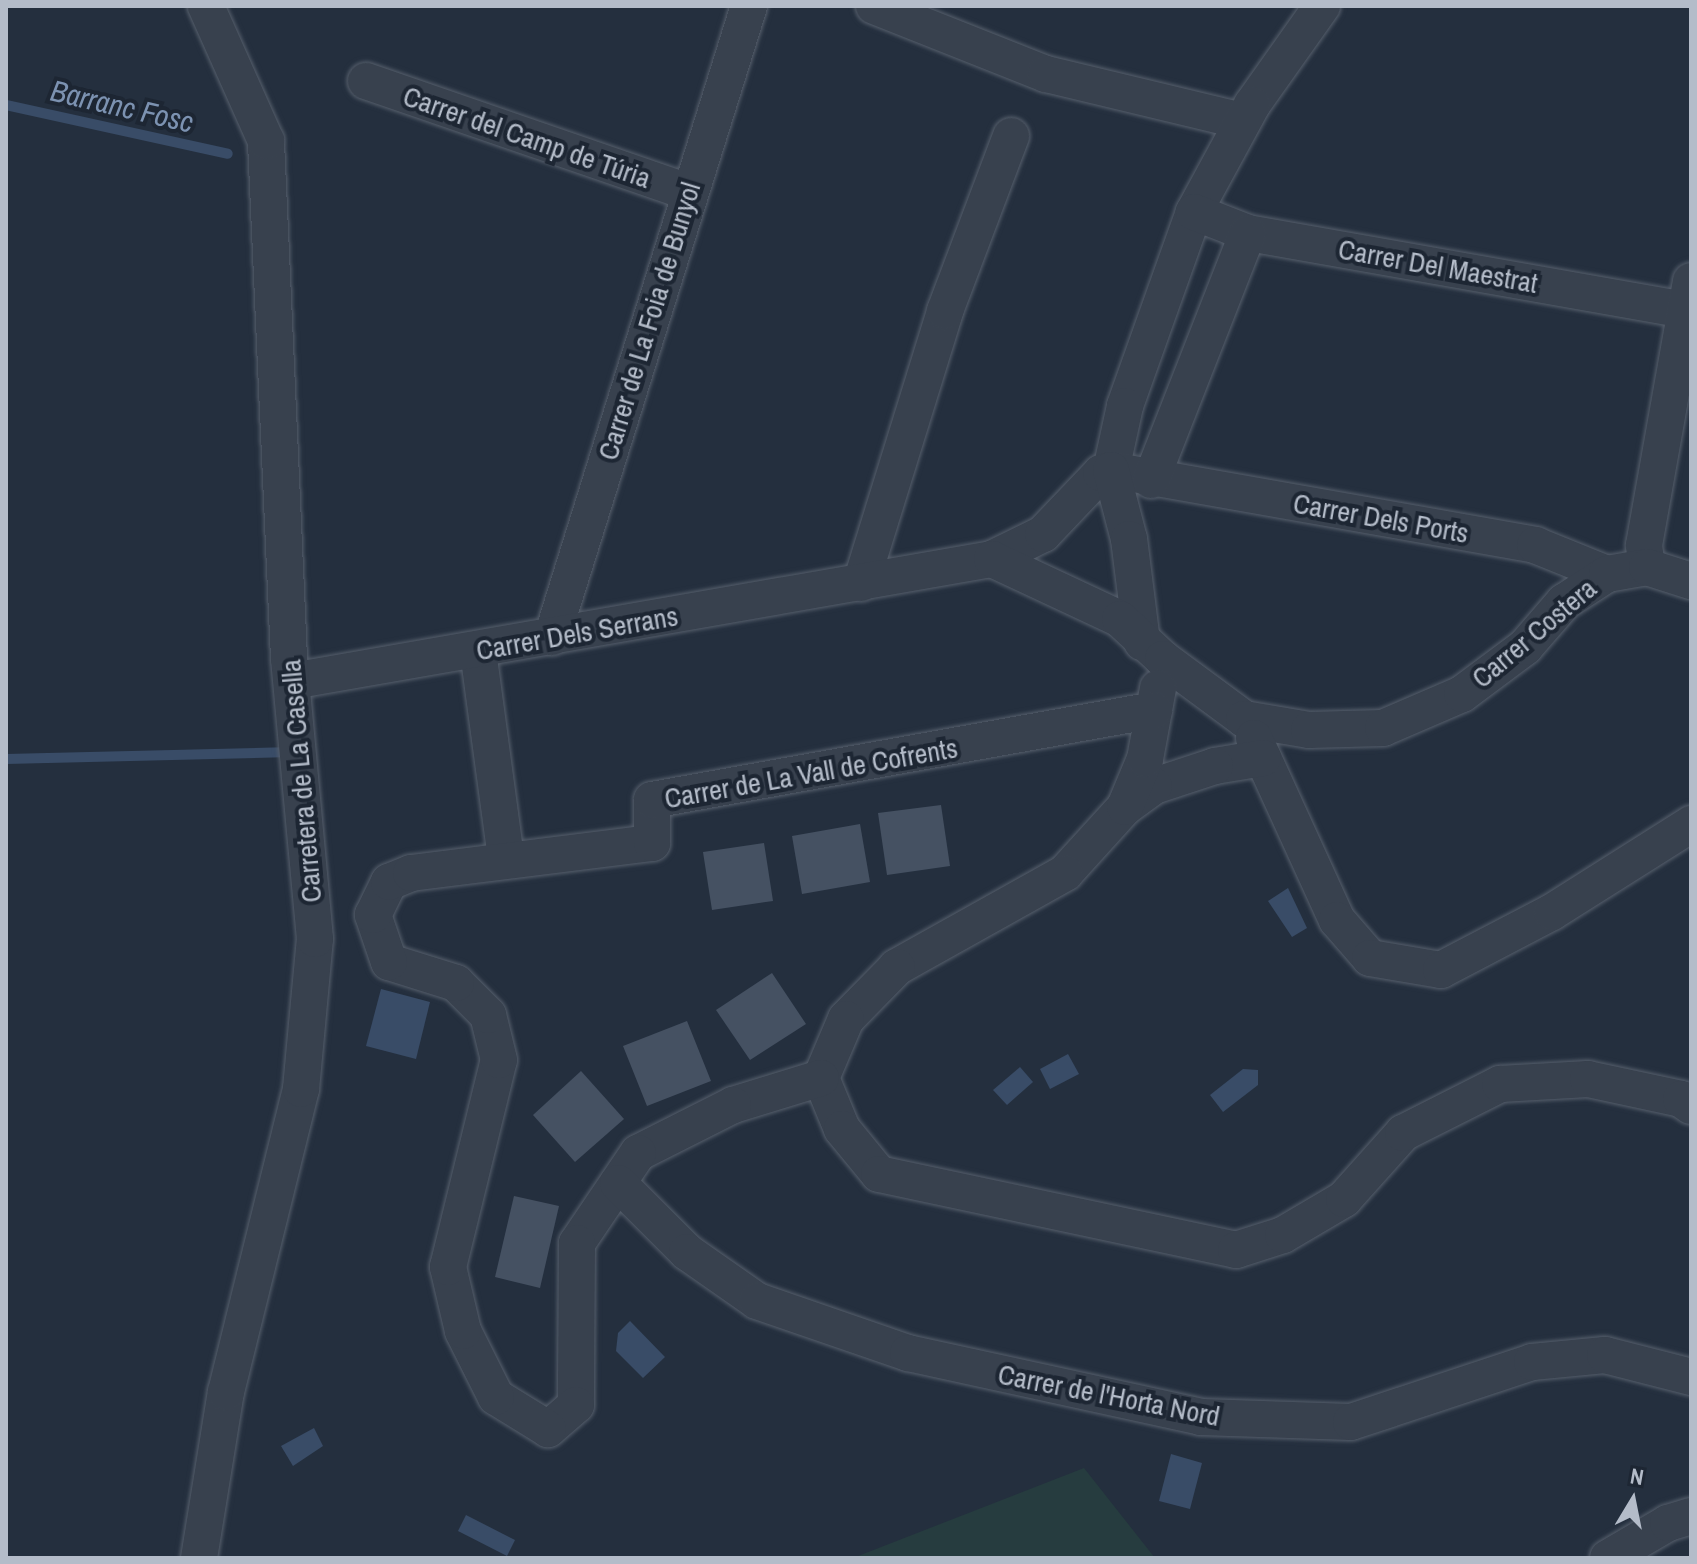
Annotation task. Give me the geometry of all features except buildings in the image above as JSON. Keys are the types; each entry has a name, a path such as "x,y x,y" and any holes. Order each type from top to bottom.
{"street":[{"name":"Carretera de La Casella","path":"199,1558 226,1392 301,1089 315,939 292,681 266,141 206,6"},
{"name":"Carrer de La Foia de Bunyol","path":"552,637 749,6"},
{"path":"874,6 1046,74 1242,121"},
{"path":"1125,807 1145,759 1154,710 1152,650 1111,470 1125,406 1194,212 1242,121 1322,6"},
{"name":"Carrer del Camp de Túria","path":"366,81 689,192"},
{"path":"861,583 945,311 1011,136"},
{"name":"Carrer Del Maestrat","path":"1194,212 1248,233 1688,296"},
{"path":"1151,480 1248,233"},
{"path":"1647,567 1644,545 1688,296"},
{"path":"992,559 1043,534 1101,473 1111,470"},
{"name":"Carrer Dels Ports","path":"1111,470 1151,480 1535,545 1607,574"},
{"name":"Carrer Dels Serrans","path":"292,681 992,559"},
{"path":"992,559 1120,619 1152,650"},
{"name":"Carrer Costera","path":"1152,650 1244,719 1309,730 1383,728 1462,694 1525,647 1564,602 1607,574 1647,567 1691,581"},
{"path":"478,651 506,859 400,877 389,882 373,915 389,962 456,983 488,1015 499,1060 448,1267 463,1331 496,1397 548,1429 576,1405 577,1243 638,1153 733,1105 821,1078"},
{"name":"Carrer de La Vall de Cofrents","path":"506,859 652,843 652,800 1154,710"},
{"path":"1244,719 1337,920 1370,958 1441,970 1552,912 1691,824"},
{"path":"1263,758 1215,766 1154,786 1125,807 1065,873 897,967 846,1019 821,1078 842,1129 879,1174 1236,1250 1283,1235 1344,1199 1403,1133 1500,1084 1588,1079 1681,1099 1691,1106"},
{"name":"Carrer de l'Horta Nord","path":"618,1183 687,1252 757,1301 908,1353 1201,1417 1351,1422 1532,1362 1605,1355 1691,1377"},
{"path":"1608,1558 1668,1523 1691,1516"}],"green space":[{"path":"1084,1468 1155,1558 853,1558"}],"water":[{"path":"1288,888 1307,928 1292,937 1268,901"},
{"path":"381,989 430,1002 416,1059 366,1046"},
{"path":"1068,1054 1079,1074 1050,1089 1040,1069"},
{"path":"1020,1067 1033,1082 1007,1105 993,1090"},
{"path":"1243,1069 1258,1070 1258,1085 1223,1112 1210,1095"},
{"path":"630,1321 665,1357 643,1378 616,1351 618,1333"},
{"path":"314,1428 323,1446 293,1466 281,1446"},
{"path":"1171,1454 1202,1463 1190,1509 1159,1501"},
{"path":"466,1515 515,1540 507,1556 458,1531"}],"waterway":[{"name":"Barranc Fosc","path":"6,105 228,154"},
{"path":"6,759 292,752"}]}
